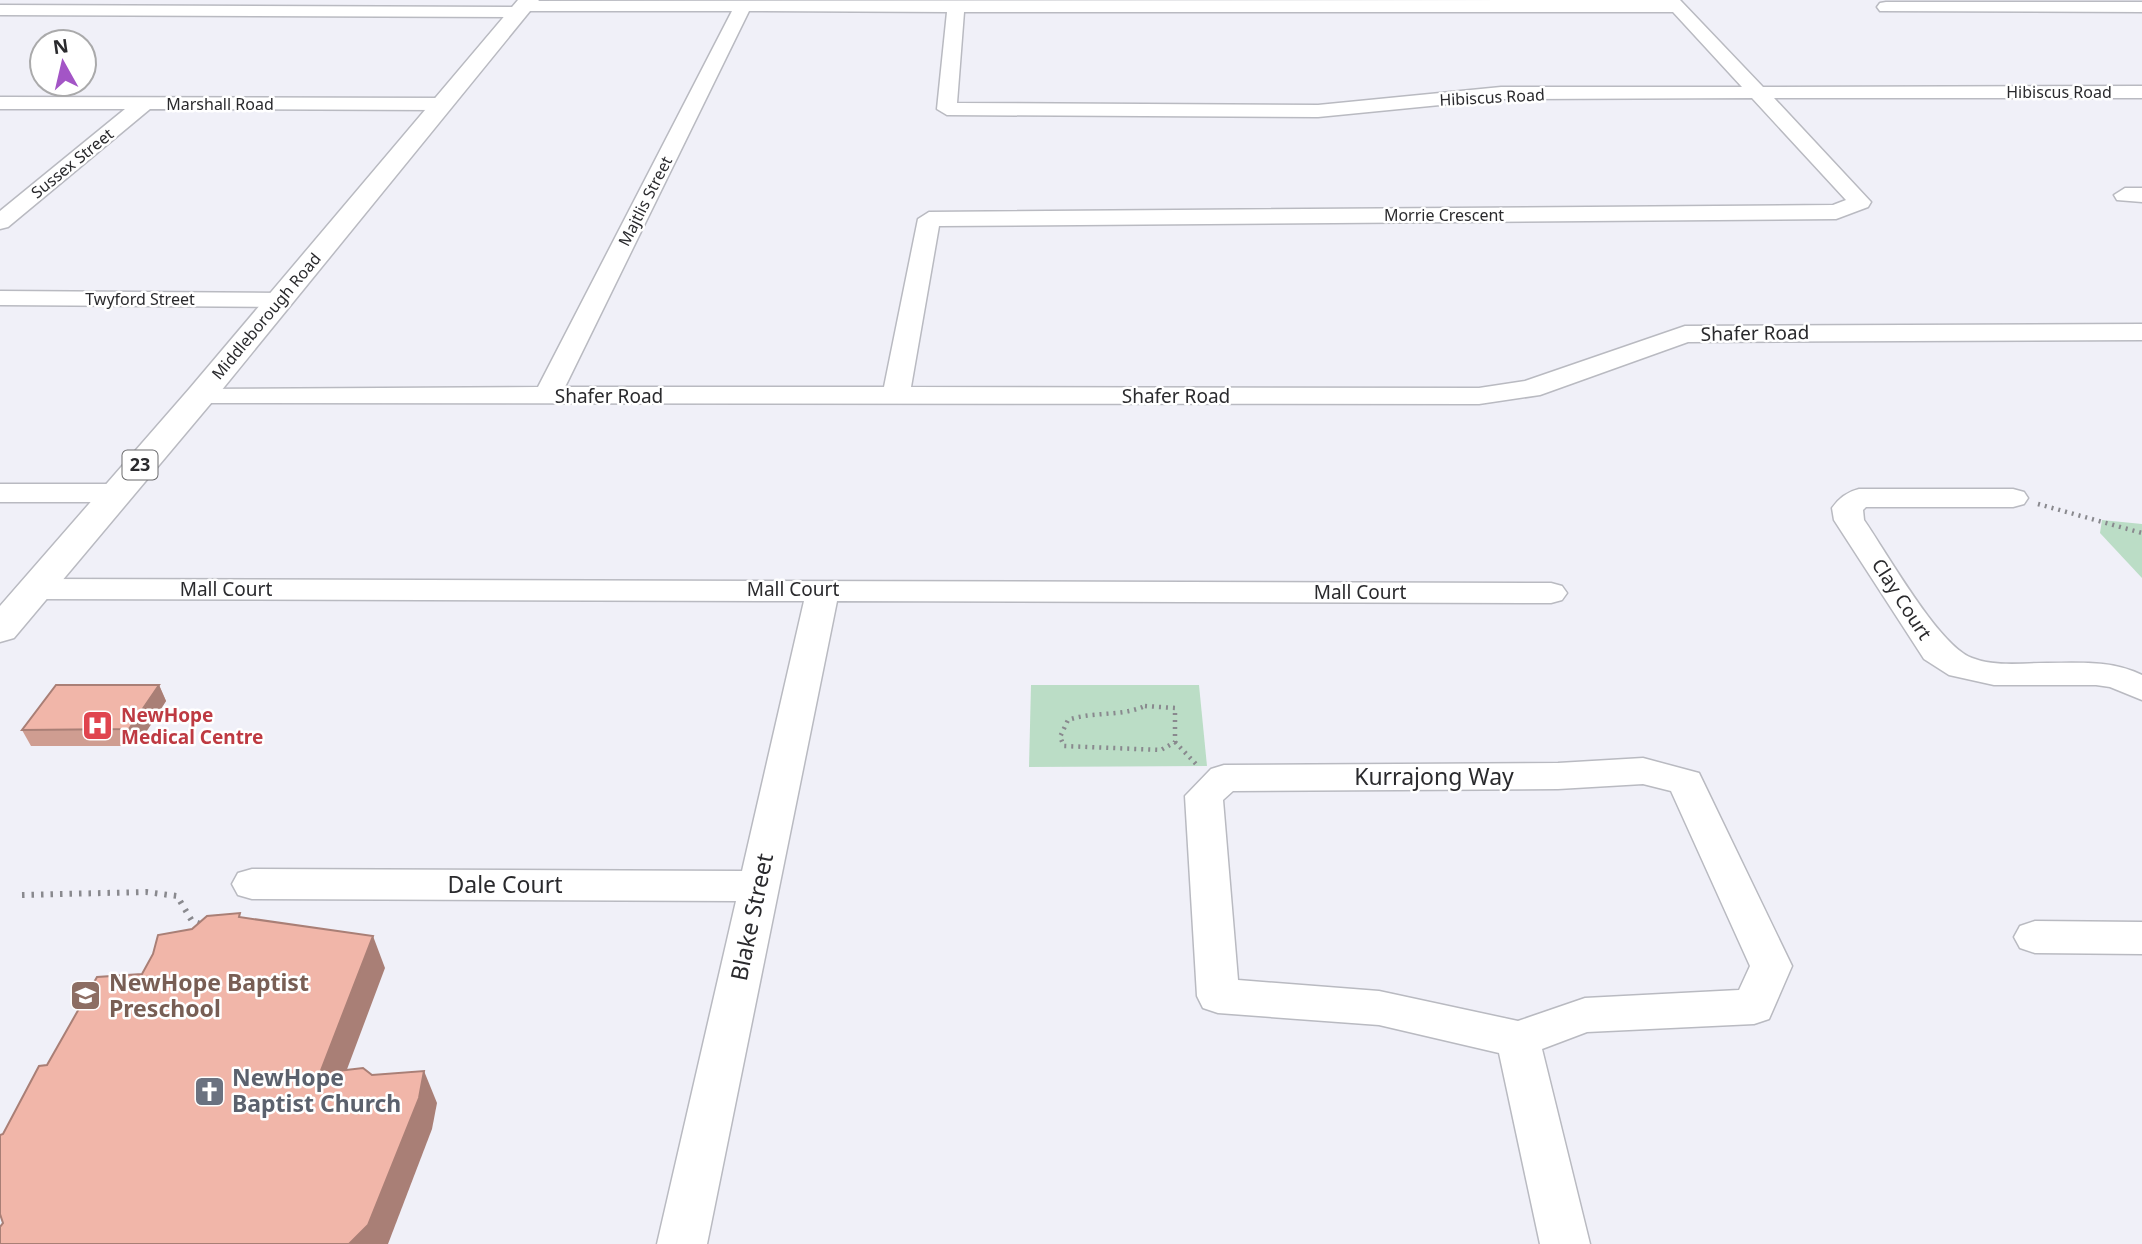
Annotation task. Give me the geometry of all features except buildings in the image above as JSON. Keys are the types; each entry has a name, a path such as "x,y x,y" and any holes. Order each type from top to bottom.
{"main road":[{"name":"Middleborough Road","path":"0,630 201,395 524,6"}],"street":[{"path":"0,10 524,6 1675,4"},
{"name":"Morrie Crescent","path":"896,396 929,219 1836,212 1860,202 1675,4"},
{"name":"Hibiscus Road","path":"956,5 947,109 1318,111 1502,93 2142,92"},
{"name":"Majtlis Street","path":"547,397 743,6"},
{"path":"1886,7 2142,7"},
{"name":"Marshall Road","path":"0,103 441,104"},
{"name":"Sussex Street","path":"0,222 144,104"},
{"name":"Twyford Street","path":"0,298 280,300"},
{"name":"Shafer Road","path":"201,395 1479,396 1530,389 1685,334 2142,332"},
{"path":"0,493 116,493"},
{"name":"Clay Court","path":"2013,498 1859,498 1847,508 1849,520 1936,652 1961,667 1994,674 2096,674 2118,677 2142,689"},
{"name":"Mall Court","path":"35,589 1551,593"},
{"name":"Blake Street","path":"682,1244 823,589"},
{"name":"Kurrajong Way","path":"1216,785 1224,778 1558,776 1643,771 1686,782 1771,966 1754,1007 1585,1015 1518,1039"},
{"path":"1216,785 1204,796 1217,996 1378,1008 1518,1039 1564,1244"},
{"name":"Dale Court","path":"252,884 758,886"},
{"path":"2035,937 2142,938"}],"path":[{"path":"2013,498 2142,533"},
{"path":"1175,742 1161,750 1088,748 1064,746 1060,737 1068,720 1090,713 1127,714 1144,706 1175,708 1175,742 1216,785"},
{"path":"22,895 146,892 177,896 192,921 212,929"}],"green space":[{"path":"2102,520 2142,524 2142,578 2100,533"},
{"path":"1031,685 1199,685 1207,766 1029,767"}],"place":[{"name":"NewHope Medical Centre","path":"98,726"},
{"name":"NewHope Baptist Preschool","path":"86,996"},
{"name":"NewHope Baptist Church","path":"209,1091"}]}
